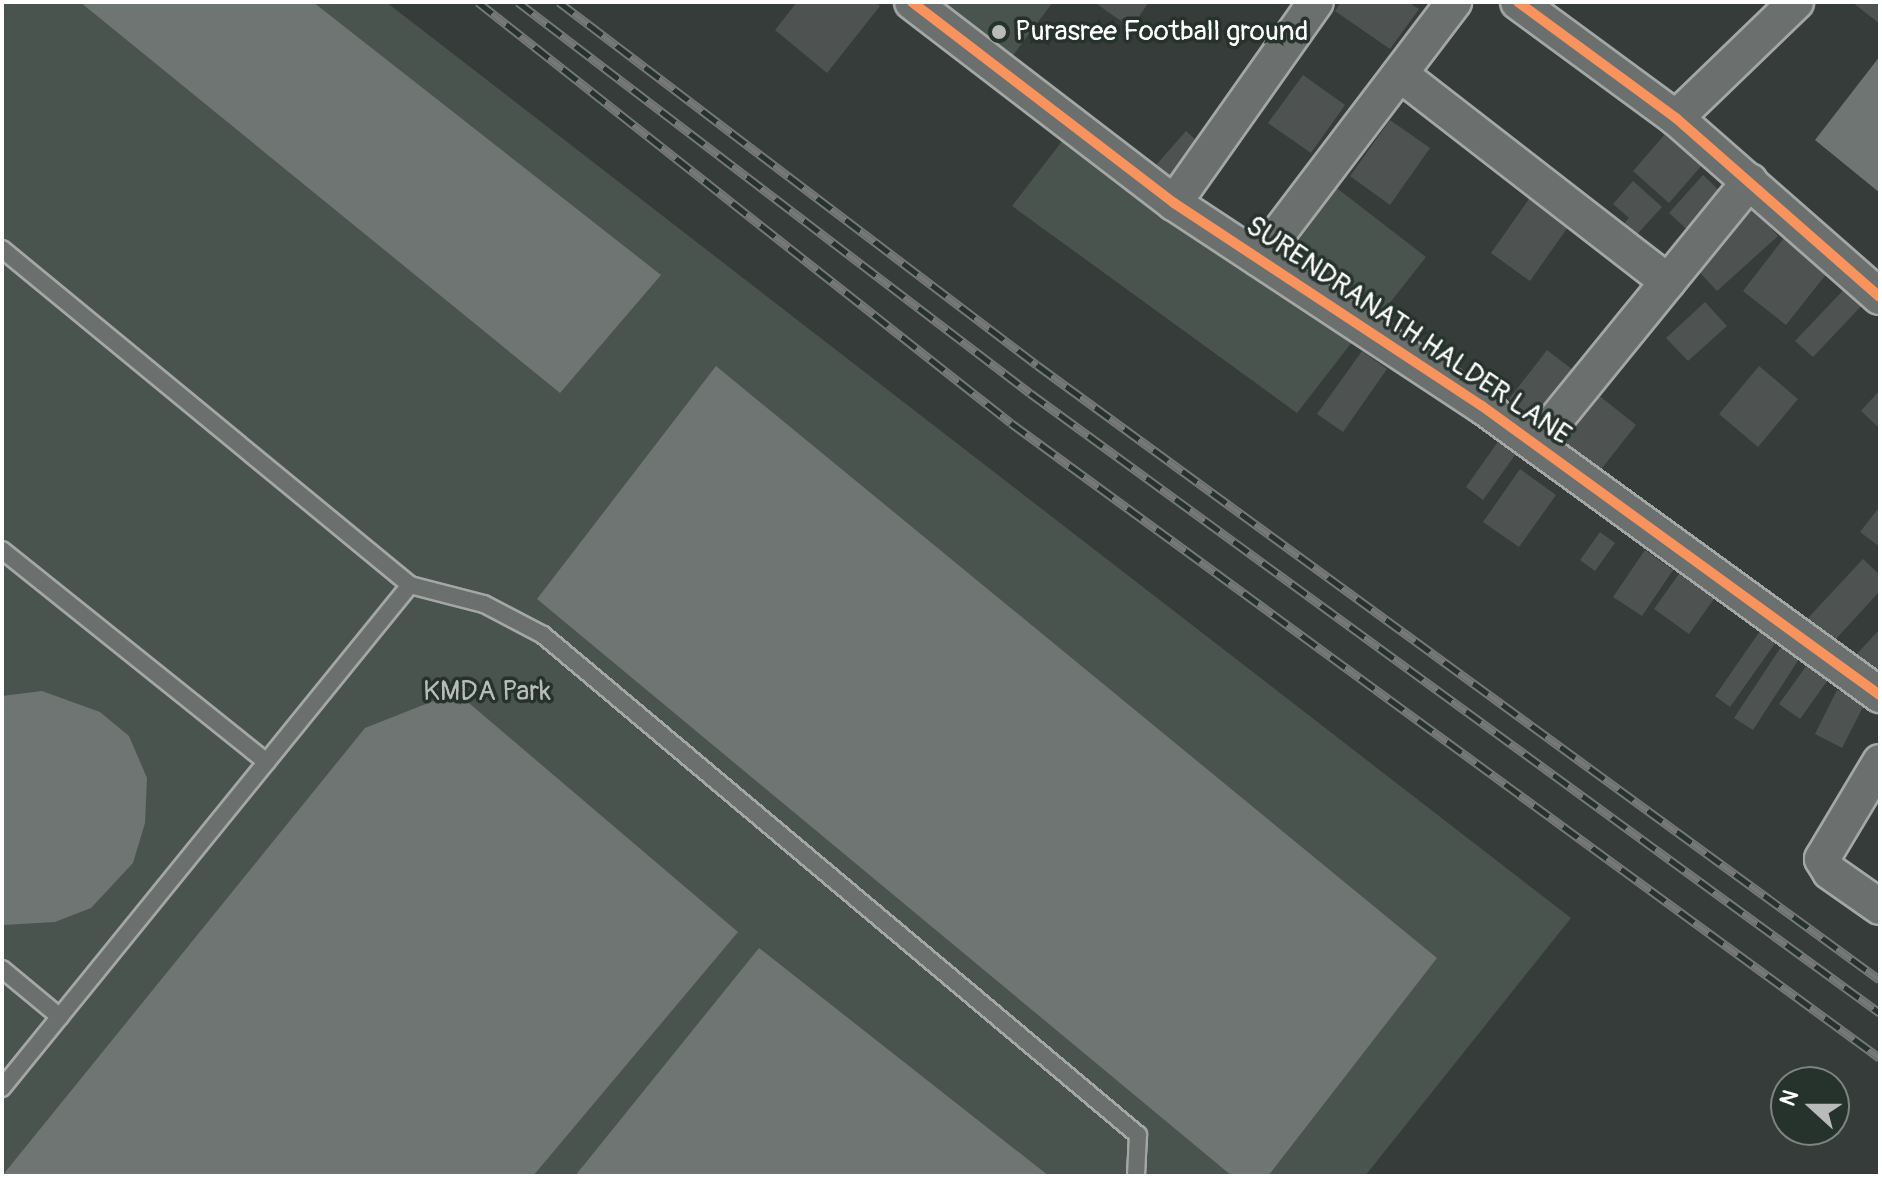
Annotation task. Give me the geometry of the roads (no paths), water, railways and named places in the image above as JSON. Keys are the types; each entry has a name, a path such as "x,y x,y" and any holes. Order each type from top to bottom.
{"street":[{"name":"SURENDRANATH HALDER LANE","path":"912,2 1174,203 1536,444 1880,695"},
{"path":"1174,203 1316,2"},
{"path":"1259,259 1454,2"},
{"path":"1518,2 1676,118 1880,297"},
{"path":"1676,118 1796,2"},
{"path":"1400,74 1668,282"},
{"path":"1536,444 1750,181"},
{"path":"1880,762 1822,859 1824,867 1880,907"}],"lane":[{"path":"2,249 410,585 484,604 543,635 1138,1135 1136,1176"},
{"path":"2,550 267,762"},
{"path":"2,1088 410,585"},
{"path":"2,969 60,1017"}],"railway":[{"path":"478,2 1011,423 1880,1058"},
{"path":"518,2 1030,393 1880,1013"},
{"path":"559,2 1037,365 1880,980"}],"place":[{"name":"Purasree Football ground","path":"999,32"}],"park label":[{"name":"KMDA Park","path":"487,692"}]}
